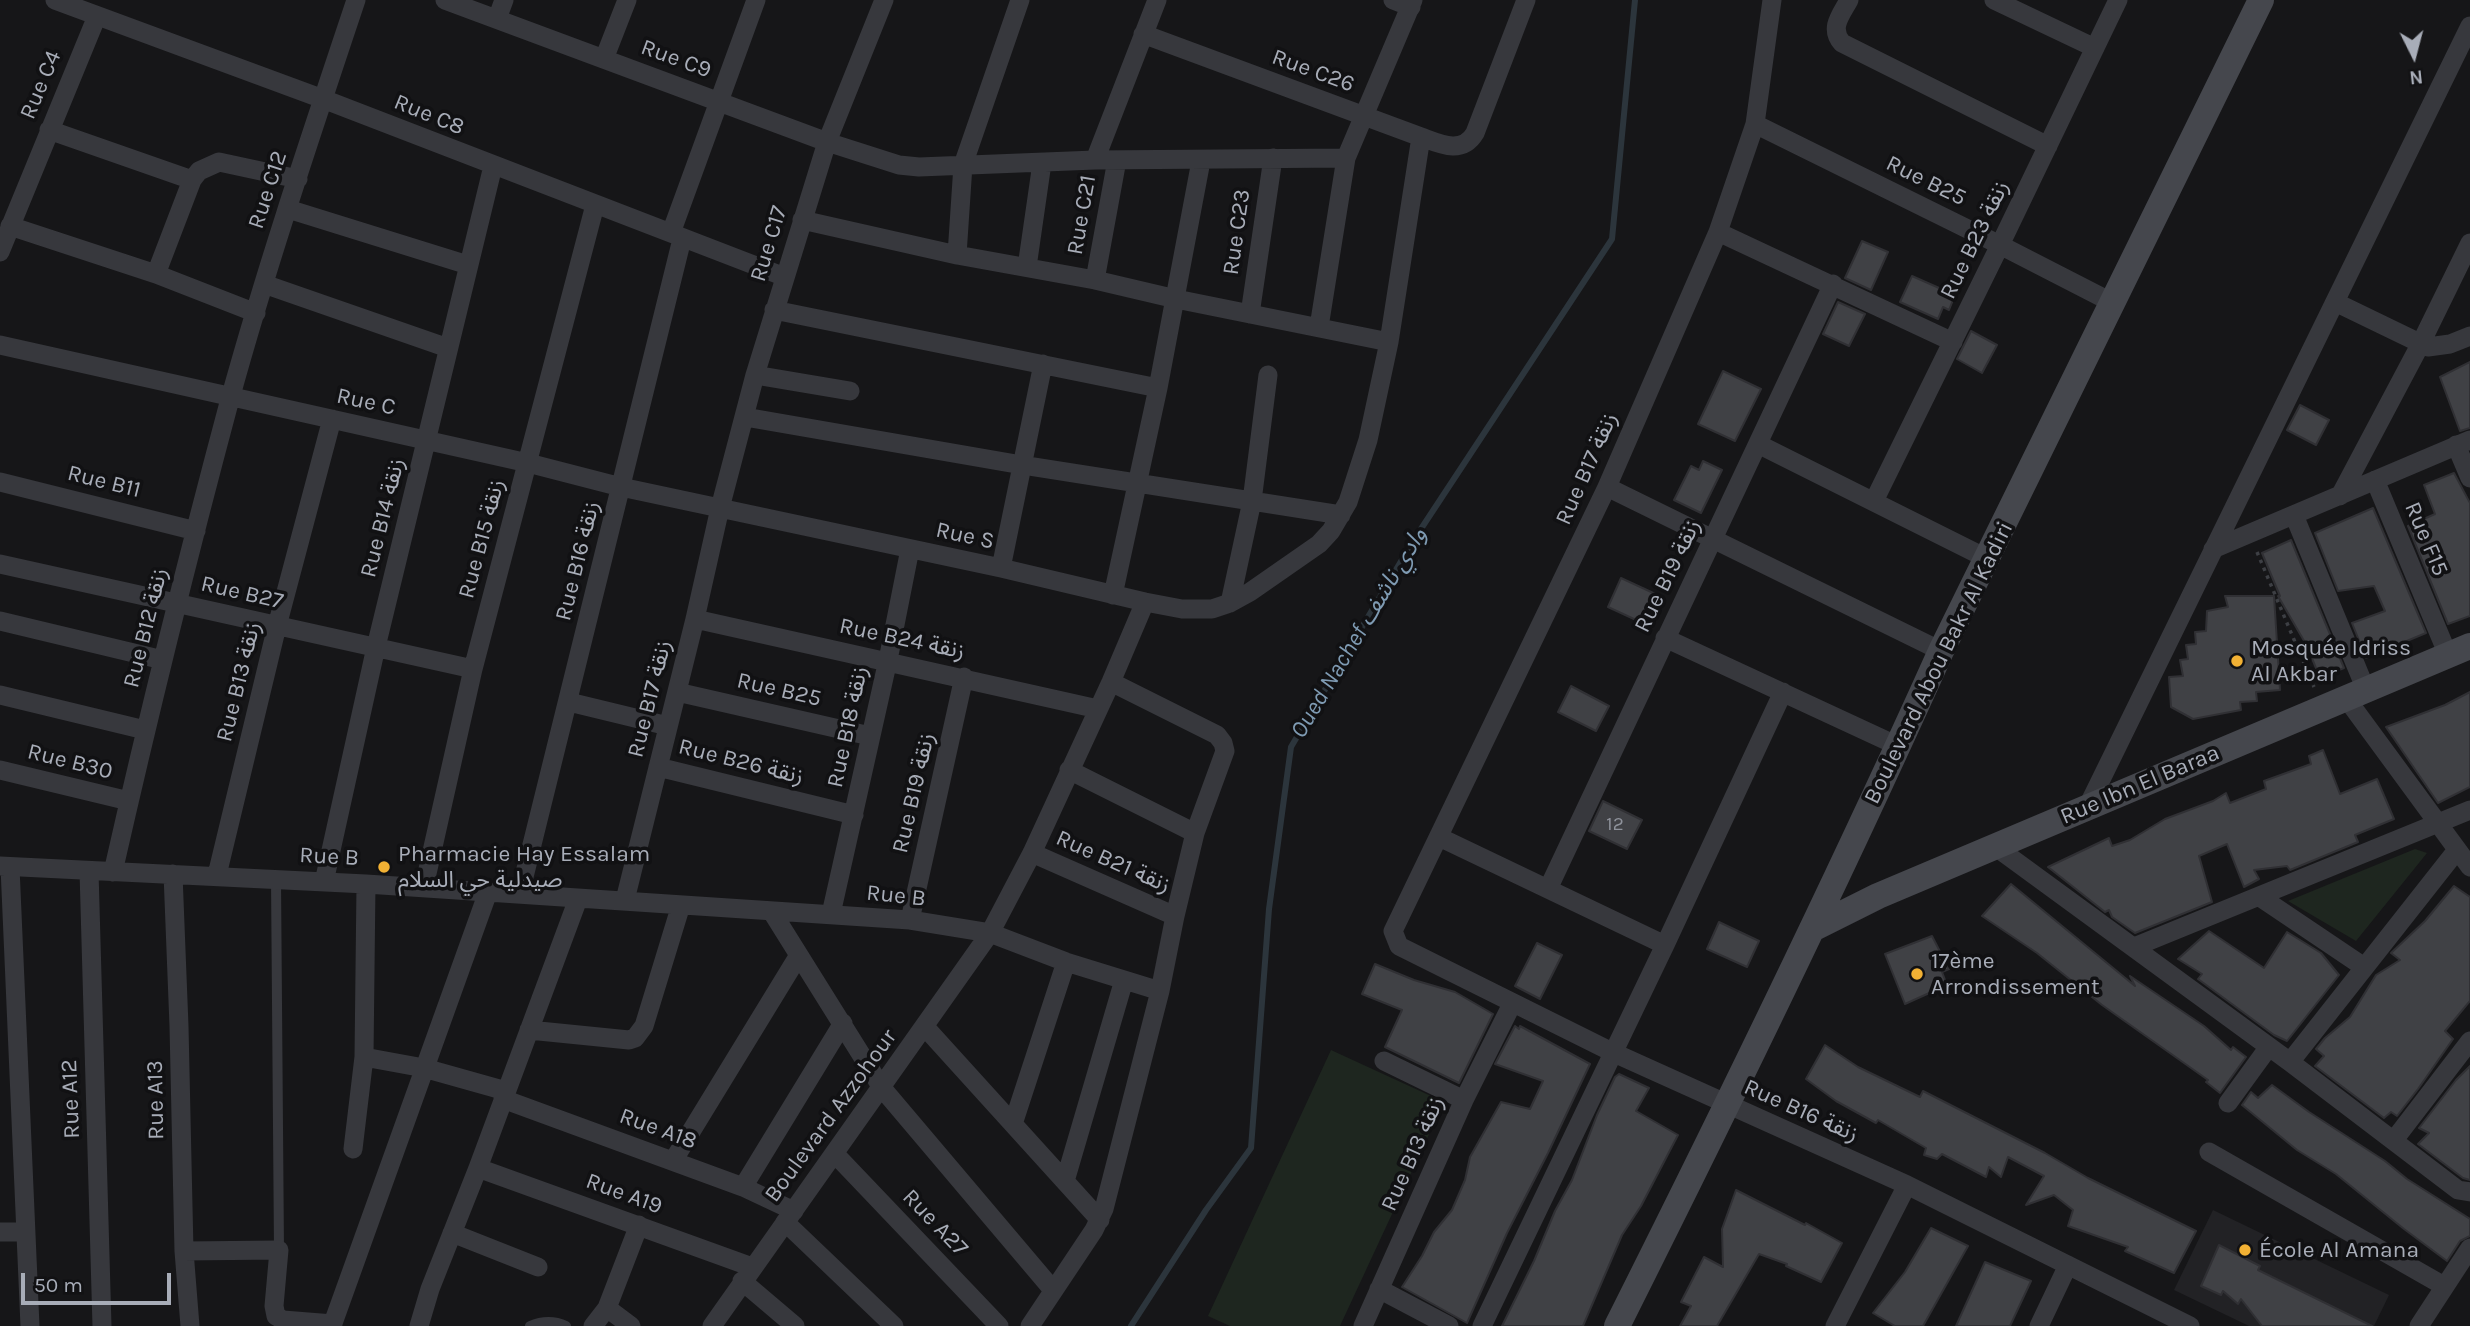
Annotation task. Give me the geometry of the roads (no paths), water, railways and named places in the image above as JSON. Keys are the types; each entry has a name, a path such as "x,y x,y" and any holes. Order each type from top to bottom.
{"main road":[{"name":"Boulevard Abou Bakr Al Kadiri","path":"1617,1326 1728,1106 1941,651 2113,303 2253,3"},
{"name":"Rue Ibn El Baraa","path":"1812,929 1878,896 2459,651"}],"street":[{"name":"Rue C8","path":"55,0 323,99 785,277"},
{"name":"Rue C12","path":"231,397 264,284 356,0"},
{"name":"Rue C9","path":"445,0 827,142 908,167 1095,160 1346,158"},
{"path":"497,19 504,0"},
{"path":"604,59 626,0"},
{"name":"Rue B16 زنقة","path":"520,893 621,487 677,236 719,102 756,0"},
{"name":"Rue C17","path":"720,508 755,374 827,142 884,0"},
{"path":"957,255 963,164 1020,0"},
{"path":"1095,160 1157,0"},
{"name":"Rue C26","path":"1143,34 1421,138 1449,146 1466,143 1475,133 1526,0"},
{"name":"Rue B17 زنقة","path":"1395,939 1393,931 1607,487 1718,232 1755,124 1772,0"},
{"path":"1849,0 1835,28 1836,36 1842,43 2048,146"},
{"path":"1994,0 2095,48"},
{"name":"Rue B23 زنقة","path":"1874,501 2118,0"},
{"path":"1319,327 1346,158 1365,117 1406,2"},
{"name":"Rue C4","path":"3,242 97,16"},
{"path":"2087,807 2470,26"},
{"name":"Rue B25","path":"1755,124 2113,303"},
{"path":"49,130 192,180"},
{"path":"1230,603 1319,544 1341,515 1354,487 1368,440 1389,342 1421,138"},
{"name":"Rue C23","path":"1250,314 1273,158"},
{"name":"Rue C21","path":"1095,280 1117,160"},
{"path":"1113,595 1158,388 1201,161"},
{"path":"156,274 192,180 199,171 219,163 298,179"},
{"path":"1027,267 1042,163"},
{"name":"Rue B14 زنقة","path":"324,882 376,647 494,166"},
{"name":"Rue B15 زنقة","path":"424,887 473,669 595,205"},
{"path":"288,209 468,265"},
{"path":"802,220 957,255 1095,280 1389,342"},
{"path":"1718,232 1953,342"},
{"path":"3,242 156,274 256,313"},
{"path":"2340,496 2420,345 2470,243"},
{"path":"264,284 448,348"},
{"name":"Rue B19 زنقة","path":"1548,889 1833,284"},
{"path":"2335,302 2420,345 2437,347 2470,336"},
{"path":"775,310 1158,388"},
{"name":"Rue C","path":"0,345 720,508"},
{"path":"1001,568 1043,364"},
{"path":"755,374 850,391"},
{"path":"1230,603 1252,501 1268,374"},
{"name":"Rue B12 زنقة","path":"113,872 145,730 231,397"},
{"path":"745,417 1022,465 1341,515"},
{"name":"Rue B13 زنقة","path":"218,875 277,626 332,419"},
{"path":"2214,549 2463,443 2470,478"},
{"path":"1758,444 1988,559"},
{"name":"Rue F15","path":"2375,480 2459,651"},
{"name":"Rue B11","path":"0,482 196,531"},
{"path":"1607,487 1941,651"},
{"name":"Rue B17 زنقة","path":"625,900 720,508"},
{"name":"Rue S","path":"720,508 1145,602 1199,610 1230,603"},
{"path":"2294,515 2345,699 2470,867"},
{"name":"Rue B18 زنقة","path":"831,915 910,549"},
{"name":"Rue B27","path":"0,564 473,669"},
{"name":"Boulevard Azzohour","path":"712,1326 990,933 1032,853 1145,602"},
{"name":"Rue B24 زنقة","path":"695,619 1098,709"},
{"path":"0,621 163,660"},
{"path":"1665,638 1898,746"},
{"name":"Rue B19 زنقة","path":"910,920 964,677"},
{"path":"1030,1326 1100,1220 1160,991 1195,833 1225,751 1217,736 1111,682"},
{"name":"Rue B25","path":"677,692 870,736"},
{"path":"1482,1326 1665,946 1783,692"},
{"path":"0,695 145,730"},
{"path":"569,702 668,726"},
{"name":"Rue B26 زنقة","path":"658,767 853,815"},
{"name":"Rue B30","path":"0,770 129,801"},
{"path":"1069,770 1195,833"},
{"path":"2134,947 2470,810"},
{"path":"1439,837 1665,946"},
{"path":"1996,846 2290,1062 2458,1190 2470,1192"},
{"path":"2290,1062 2457,850"},
{"name":"Rue B21 زنقة","path":"1032,853 1175,916"},
{"path":"5,866 30,1326"},
{"name":"Rue B","path":"5,866 276,878 910,920 990,933 1066,962 1160,991"},
{"name":"Rue A12","path":"89,871 102,1326"},
{"name":"Rue A13","path":"173,874 184,1251 190,1326"},
{"path":"353,1149 364,1057 366,884"},
{"path":"184,1251 279,1250 274,1306 276,1316 283,1320 332,1325 488,892"},
{"path":"2260,897 2364,967"},
{"path":"419,1326 430,1289 578,899"},
{"path":"529,1030 629,1040 635,1038 644,1026 681,905"},
{"path":"772,912 882,1088 1053,1290"},
{"name":"Rue B16 زنقة","path":"1395,939 1399,946 1513,1004 1728,1106 1908,1185 2190,1326"},
{"path":"673,1161 799,955"},
{"path":"1013,1124 1066,962"},
{"path":"1065,1181 1124,980"},
{"name":"Rue B13 زنقة","path":"1363,1326 1464,1100 1513,1004"},
{"path":"743,1187 843,1023"},
{"path":"925,1027 1100,1220"},
{"path":"2393,1140 2470,1041"},
{"path":"2228,1103 2268,1048"},
{"name":"Rue A18","path":"364,1057 424,1068 505,1095 743,1187 790,1217 894,1326"},
{"path":"1384,1061 1464,1100"},
{"path":"2209,1152 2444,1286"},
{"name":"Rue A27","path":"835,1154 999,1326"},
{"name":"Rue A19","path":"478,1168 639,1226 747,1274"},
{"path":"1835,1326 1908,1185"},
{"path":"593,1326 607,1308 639,1226"},
{"path":"0,1232 25,1232"},
{"path":"452,1233 538,1267"},
{"path":"2419,1326 2470,1248"},
{"path":"2039,1326 2068,1265"},
{"path":"747,1274 794,1326"},
{"path":"1379,1289 1449,1326"},
{"path":"607,1308 631,1326"}],"lane":[{"path":"276,878 279,1250"},
{"path":"530,1326 546,1321 566,1326"}],"waterway":[{"name":"Oued Nachef وادي ناشف","path":"1131,1326 1206,1210 1251,1148 1269,909 1291,747 1413,541 1612,239 1635,0"}],"place":[{"name":"Mosquée Idriss Al Akbar","path":"2237,661"},
{"name":"Pharmacie Hay Essalam صيدلية حي السلام","path":"384,867"},
{"name":"17ème Arrondissement","path":"1917,974"},
{"name":"École Al Amana","path":"2245,1250"}]}
